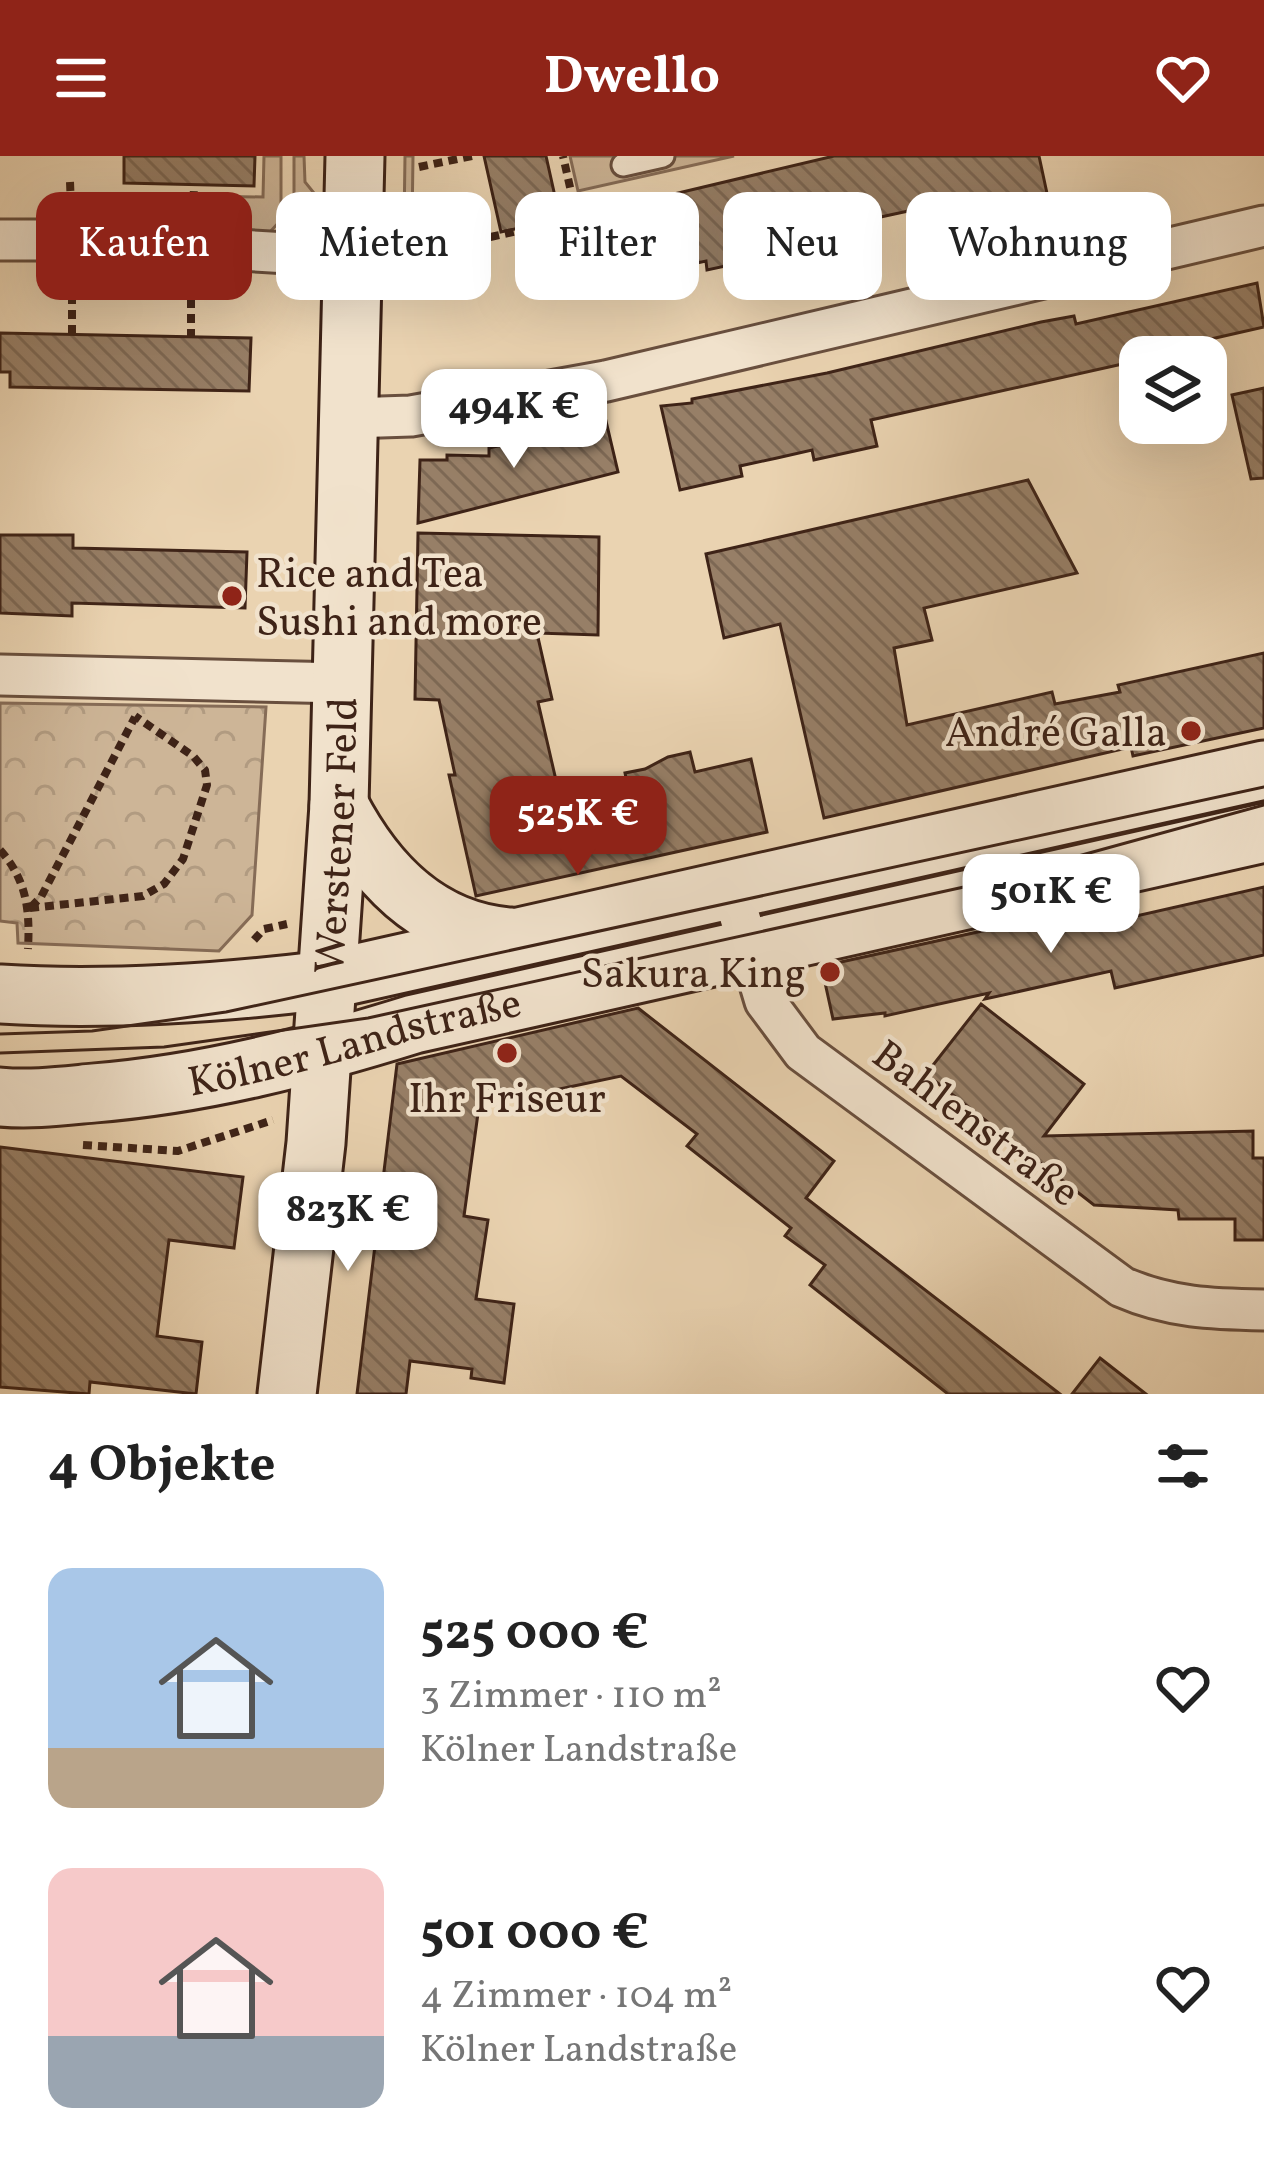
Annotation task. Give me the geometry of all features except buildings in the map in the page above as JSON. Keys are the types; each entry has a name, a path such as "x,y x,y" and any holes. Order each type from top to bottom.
{"main road":[{"name":"Werstener Feld","path":"355,156 355,192"},
{"name":"Werstener Feld","path":"287,1394 322,1052 339,805 353,300"},
{"name":"Kölner Landstraße","path":"13,995 221,992 327,980 1264,770"},
{"path":"339,805 355,836 390,882 421,908 487,936 520,938"},
{"name":"Kölner Landstraße","path":"0,1097 128,1090 217,1078 414,1024 1264,833"}],"street":[{"path":"350,418 411,416 606,381 1264,226"},
{"path":"0,240 276,252"},
{"path":"0,675 132,698 344,683"},
{"name":"Bahlenstraße","path":"732,891 764,1001 802,1052 1095,1271 1156,1302 1185,1308 1264,1310"}],"lane":[{"path":"623,165 663,156"}],"path":[{"path":"418,166 472,156"},
{"path":"491,237 577,218 563,156"},
{"path":"132,698 205,770 207,785 183,859 164,884 143,896 29,908 40,897 132,698"},
{"path":"0,850 20,879 29,908 13,995"},
{"path":"246,949 264,929 284,924"},
{"path":"64,1143 178,1151 270,1121"}],"green space":[{"path":"264,156 281,156 276,225 268,234 252,233 252,197 263,197"},
{"path":"294,156 304,156 305,182 313,192 294,192"},
{"path":"405,156 413,156 412,192 404,192"},
{"path":"570,156 734,156 578,191"},
{"path":"0,703 266,707 252,915 219,951 18,943 17,923 0,921"}],"tram line":[{"path":"0,1034 92,1031 226,1012 1264,787"},
{"path":"0,1053 164,1047 368,1018 973,885 1264,805"}],"place":[{"name":"Rice and Tea Sushi and more","path":"232,596"},
{"name":"André Galla","path":"1191,731"},
{"name":"Sakura King","path":"830,972"},
{"name":"Ihr Friseur","path":"507,1053"}]}
